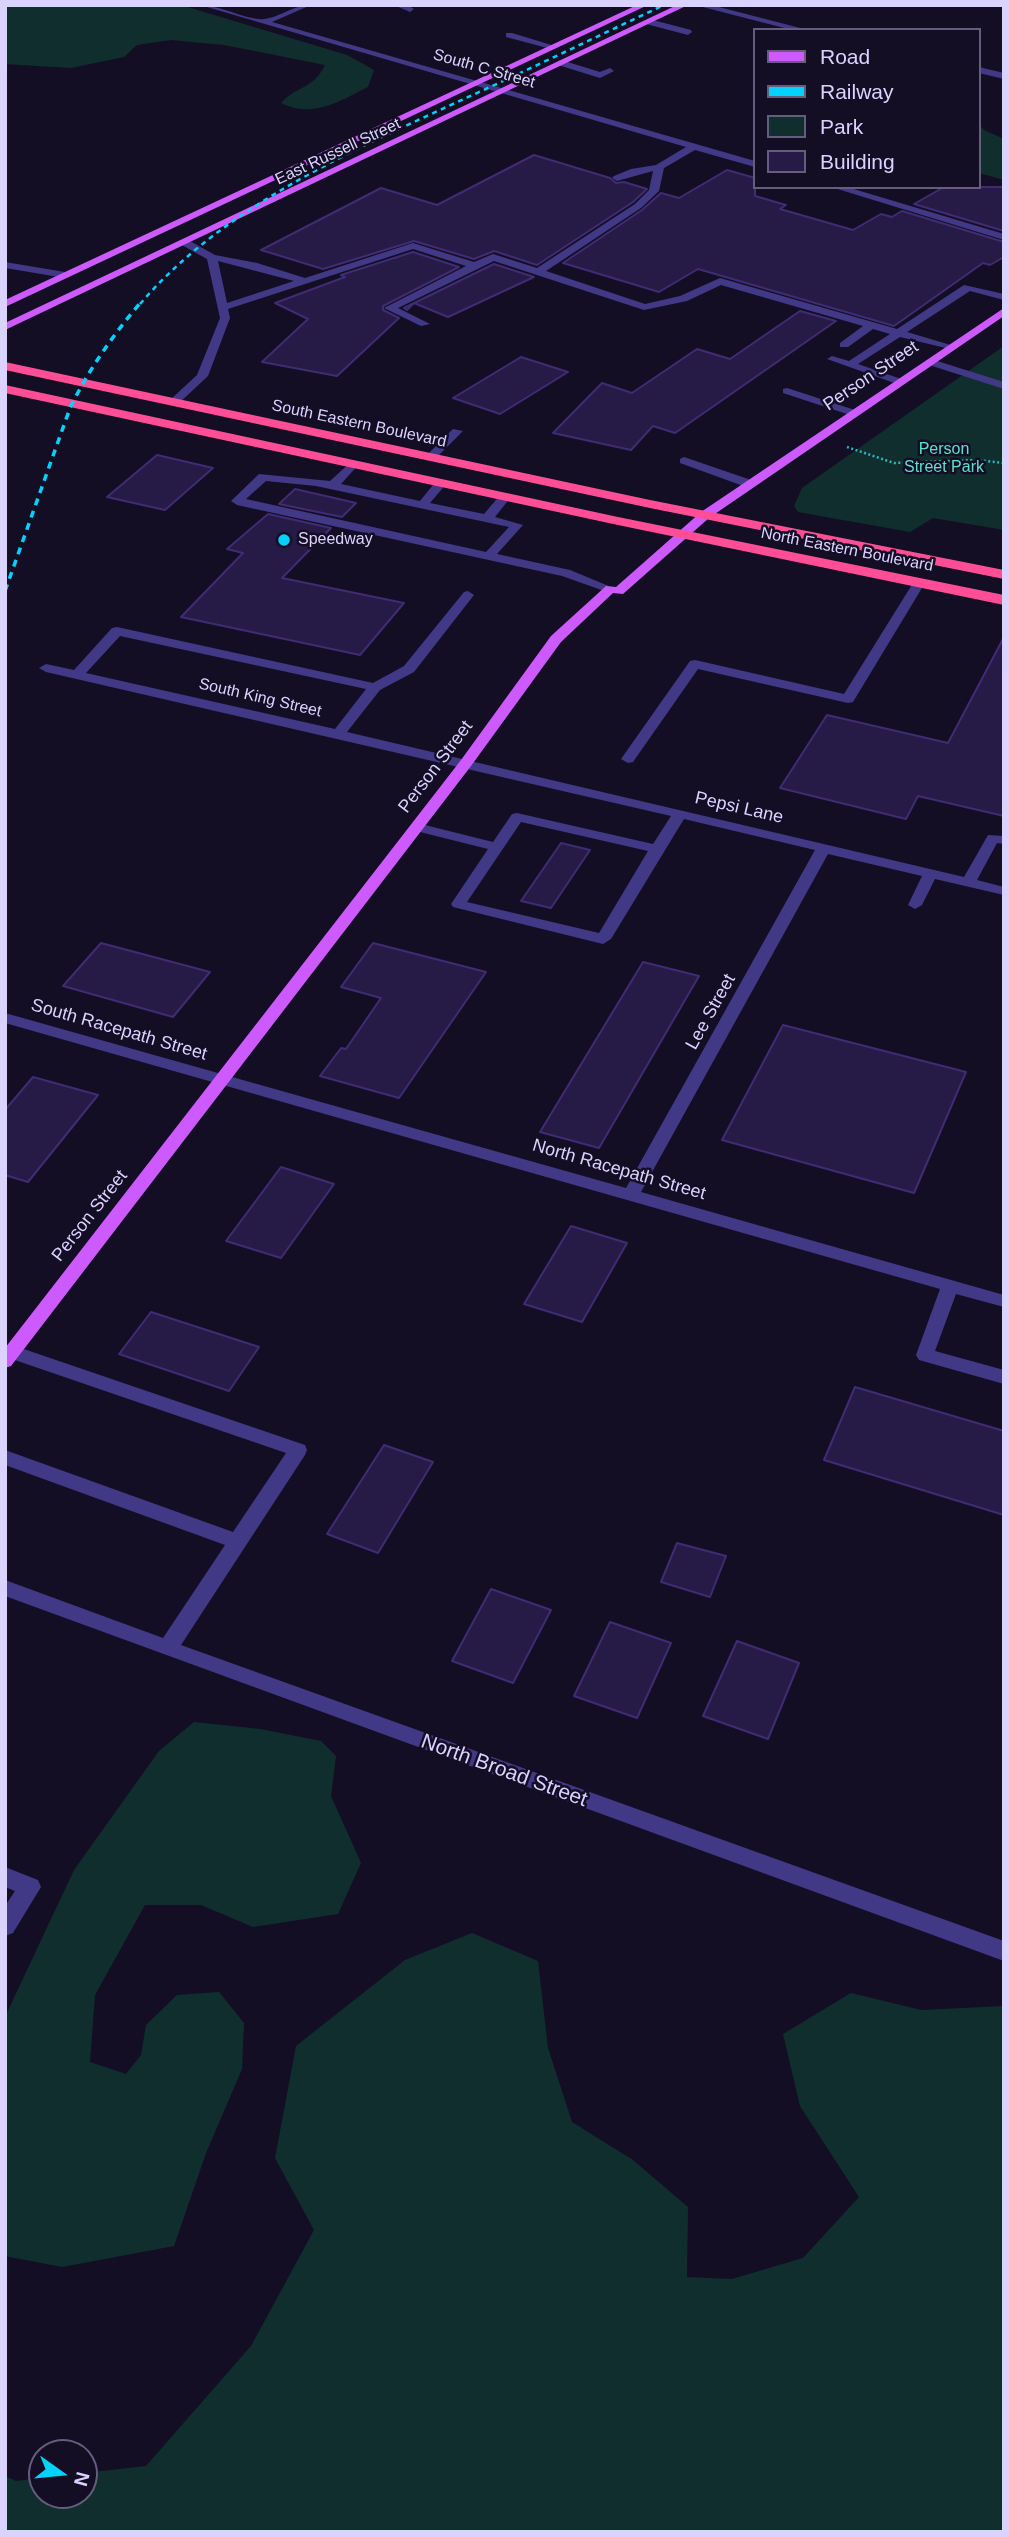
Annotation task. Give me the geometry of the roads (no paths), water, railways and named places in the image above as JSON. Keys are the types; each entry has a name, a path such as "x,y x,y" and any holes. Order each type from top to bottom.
{"highway":[{"name":"South Eastern Boulevard","path":"5,366 705,515"},
{"path":"5,389 683,535"},
{"name":"North Eastern Boulevard","path":"705,515 1004,575"},
{"name":"North Eastern Boulevard","path":"683,535 1004,600"}],"main road":[{"name":"East Russell Street","path":"5,304 644,5"},
{"name":"East Russell Street","path":"5,327 684,5"},
{"name":"Person Street","path":"9,1357 466,763 556,639 610,589 620,591 659,552 705,515 1004,311"}],"street":[{"name":"South C Street","path":"204,5 754,164"},
{"path":"264,22 307,5"},
{"path":"398,5 410,9"},
{"path":"699,5 796,28"},
{"path":"649,22 688,32"},
{"path":"509,35 554,47"},
{"path":"561,64 600,75"},
{"path":"586,82 610,71"},
{"path":"982,73 1004,76"},
{"path":"617,178 634,171 659,167 695,146"},
{"path":"538,272 638,206 654,191 659,167"},
{"path":"842,189 1004,237"},
{"path":"184,242 212,257 253,265 305,281"},
{"path":"225,307 413,246 475,266"},
{"path":"174,402 202,376 225,318 225,307 212,257"},
{"path":"425,324 390,308 493,257 644,307 683,299 720,281 901,331 950,348"},
{"path":"5,265 65,275"},
{"path":"850,365 968,287 1004,297"},
{"path":"844,345 873,324"},
{"path":"832,359 900,382"},
{"path":"930,362 1004,386"},
{"path":"786,391 854,413"},
{"path":"431,457 457,431"},
{"path":"684,461 750,484"},
{"path":"333,485 353,464"},
{"path":"489,556 517,525 333,485 263,477 237,501 566,573 610,589"},
{"path":"423,504 441,483"},
{"path":"487,518 505,497"},
{"path":"628,759 695,664 848,699 919,583"},
{"path":"339,734 374,687 410,669 468,595"},
{"path":"77,675 117,631 374,687"},
{"name":"South King Street","path":"46,668 466,763"},
{"name":"Pepsi Lane","path":"466,763 1004,891"},
{"path":"657,849 517,817 458,904 603,939 680,814"},
{"path":"417,827 497,847"},
{"path":"969,882 993,838 1004,840"},
{"name":"Lee Street","path":"631,1195 824,848"},
{"path":"915,905 931,873"},
{"name":"South Racepath Street","path":"5,1018 222,1079"},
{"name":"North Racepath Street","path":"222,1079 1004,1301"},
{"path":"950,1286 925,1355 1004,1377"},
{"path":"9,1357 298,1450 167,1649"},
{"path":"5,1457 238,1542"},
{"name":"North Broad Street","path":"5,1588 1004,1951"},
{"path":"5,1877 30,1887 5,1926"}],"railway":[{"path":"140,304 173,269 210,238 291,184 378,139 664,5"},
{"path":"5,591 70,408 102,353 141,302"}],"place":[{"name":"Speedway","path":"284,540"}],"park label":[{"name":"Person Street Park","path":"944,459"}]}
